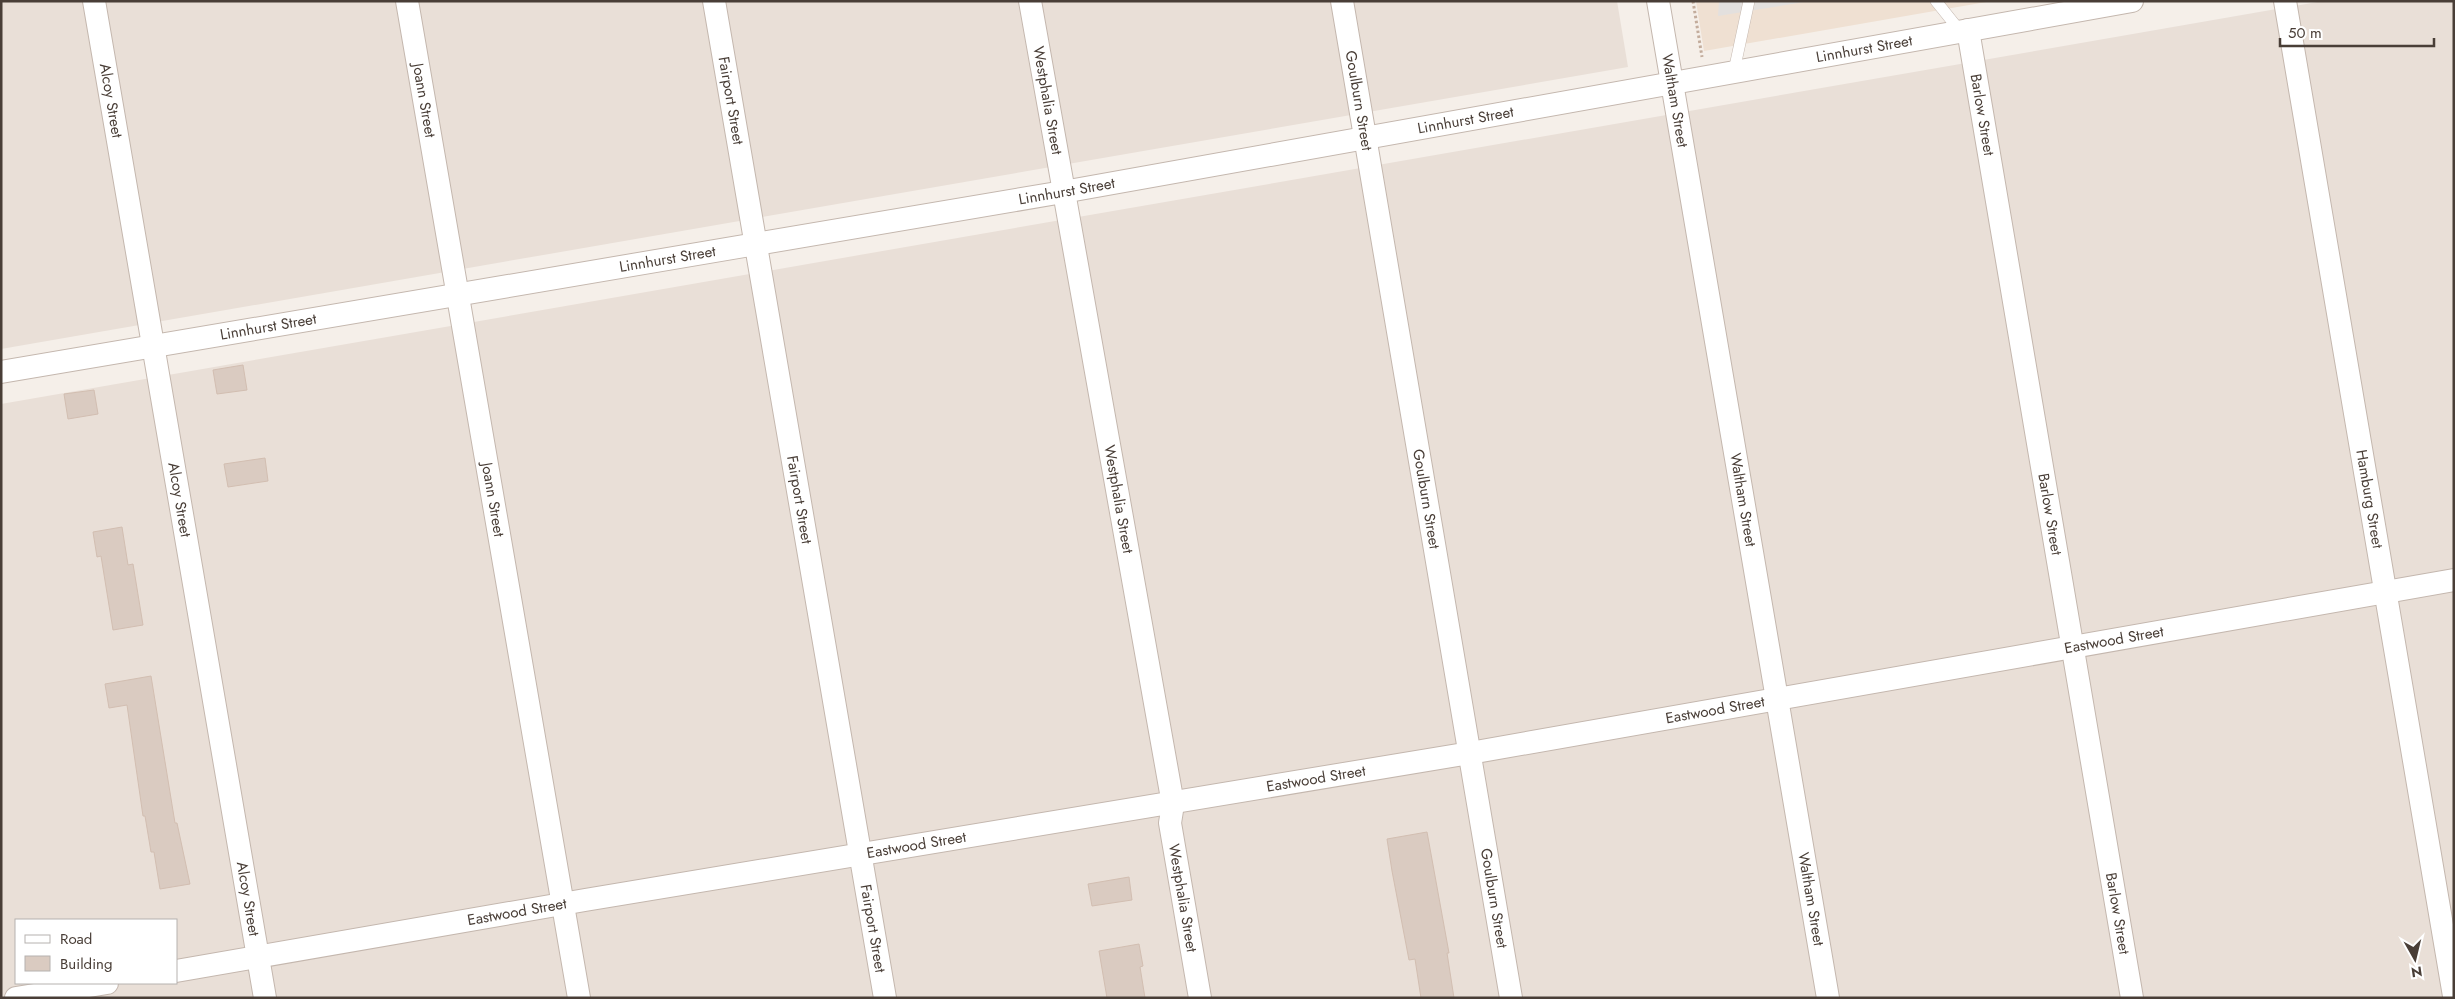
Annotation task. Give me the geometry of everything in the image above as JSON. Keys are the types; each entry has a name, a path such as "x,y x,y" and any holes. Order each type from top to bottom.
{"street":[{"name":"Alcoy Street","path":"94,1 152,347 266,998"},
{"name":"Joann Street","path":"408,1 579,998"},
{"name":"Fairport Street","path":"714,1 884,998"},
{"name":"Westphalia Street","path":"1030,1 1173,804 1170,823 1200,998"},
{"name":"Goulburn Street","path":"1342,1 1511,998"},
{"name":"Waltham Street","path":"1658,1 1828,998"},
{"name":"Linnhurst Street","path":"1,372 1063,192 2132,1"},
{"name":"Hamburg Street","path":"2285,1 2454,996"},
{"name":"Barlow Street","path":"1964,30 2132,998"},
{"name":"Eastwood Street","path":"178,971 563,904 1173,804 1470,753 2072,645 2454,580"},
{"path":"16,998 101,984"}],"lane":[{"path":"1734,71 1750,1"},
{"path":"1936,1 1964,30"}],"path":[{"path":"1693,1 1702,58 1701,77"}],"shaded area":[{"path":"1,1 1617,1 1628,67 1,349"},
{"path":"1696,1 1992,1 1704,51"},
{"path":"1719,1 1810,1 1718,16"},
{"path":"2323,1 2454,1 2454,998 1,998 1,404"}],"building":[{"path":"243,365 247,390 217,394 213,370"},
{"path":"94,390 98,414 68,419 64,394"},
{"path":"265,458 268,481 228,487 224,464"},
{"path":"122,527 128,565 133,564 143,625 113,630 101,556 97,557 93,532"},
{"path":"151,676 175,823 177,823 190,884 160,889 154,852 151,852 145,816 143,816 127,705 109,708 105,684"},
{"path":"1427,832 1449,953 1447,953 1454,998 1421,998 1415,959 1409,960 1392,871 1387,839"},
{"path":"1129,877 1132,900 1092,906 1088,884"},
{"path":"1139,944 1143,966 1140,967 1145,998 1107,998 1099,951"}]}
